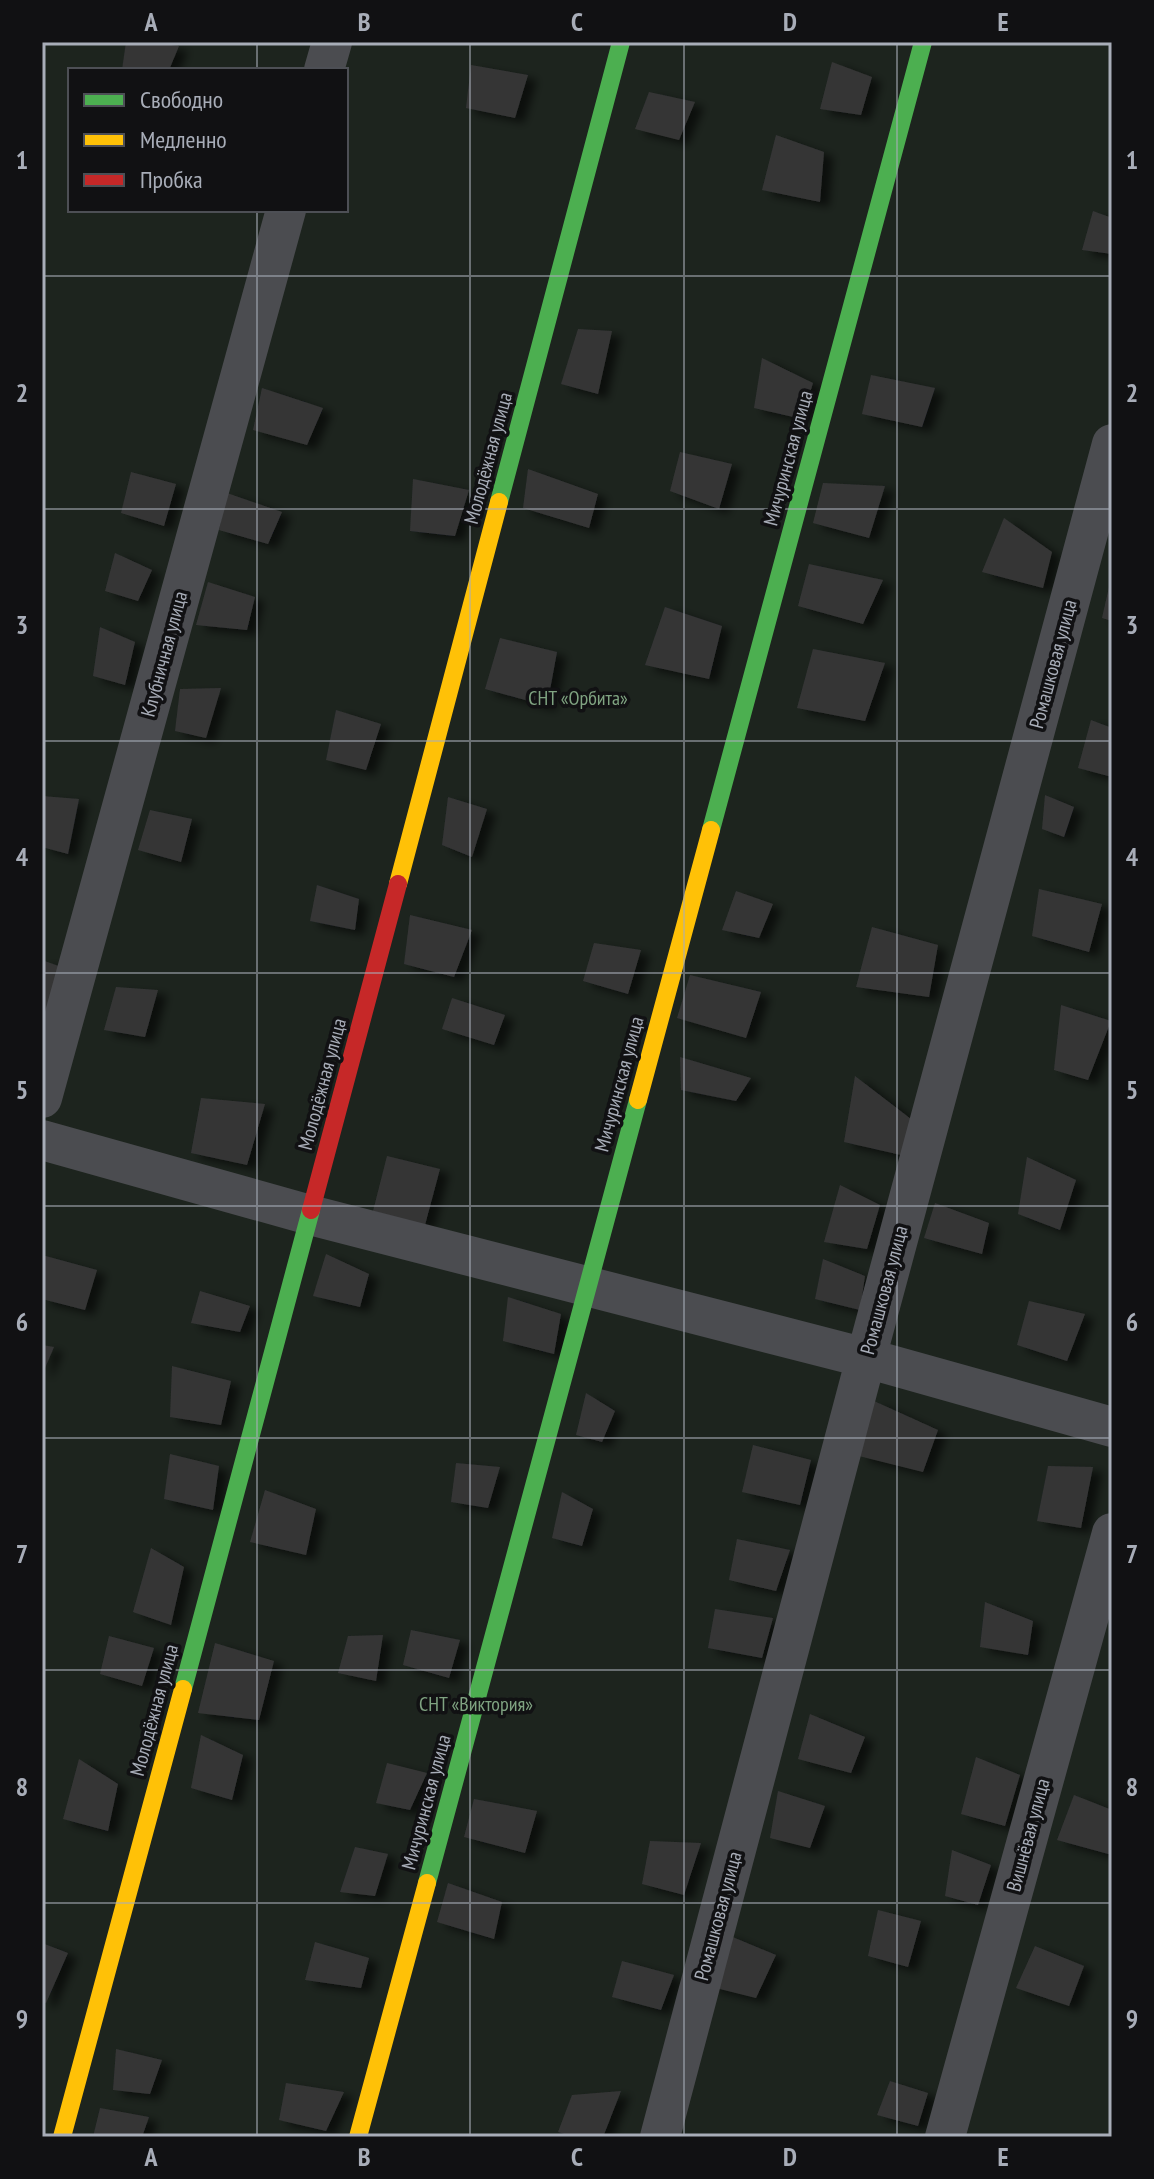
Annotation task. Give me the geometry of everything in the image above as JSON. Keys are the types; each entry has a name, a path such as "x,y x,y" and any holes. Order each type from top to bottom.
{"street":[{"path":"325,68 332,42"},
{"name":"Молодёжная улица","path":"62,2137 621,42"},
{"name":"Мичуринская улица","path":"358,2137 923,42"},
{"name":"Клубничная улица","path":"42,1098 285,212"},
{"name":"Ромашковая улица","path":"660,2137 1112,444"},
{"path":"42,1140 310,1215 866,1358 1112,1427"},
{"name":"Вишнёвая улица","path":"945,2137 1112,1533"}],"green space":[{"path":"42,42 1112,42 1112,2137 42,2137"}],"building":[{"path":"126,42 179,46 170,68 122,68"},
{"path":"832,62 872,77 861,115 820,109"},
{"path":"471,65 528,75 515,118 466,108"},
{"path":"649,92 695,102 679,140 635,129"},
{"path":"776,135 824,152 820,202 762,190"},
{"path":"1093,211 1112,218 1112,254 1082,250"},
{"path":"578,329 612,331 598,394 561,384"},
{"path":"762,358 813,383 802,419 754,408"},
{"path":"871,375 935,388 922,427 862,414"},
{"path":"262,388 323,408 307,445 253,430"},
{"path":"680,452 732,464 719,509 670,491"},
{"path":"528,469 598,494 589,528 523,508"},
{"path":"131,472 176,484 164,526 121,513"},
{"path":"413,479 469,490 455,536 410,531"},
{"path":"823,483 885,486 869,538 813,523"},
{"path":"227,493 282,512 268,544 219,530"},
{"path":"1004,518 1052,552 1043,588 982,572"},
{"path":"115,553 152,570 138,601 105,591"},
{"path":"809,564 883,580 863,624 798,606"},
{"path":"1112,578 1112,621 1102,618"},
{"path":"208,582 255,597 247,630 196,625"},
{"path":"665,607 722,626 709,679 645,665"},
{"path":"100,627 135,642 125,685 93,676"},
{"path":"500,638 557,652 547,706 485,689"},
{"path":"813,649 885,663 865,721 797,708"},
{"path":"221,688 206,738 175,731 180,689"},
{"path":"336,710 381,724 366,770 326,760"},
{"path":"1091,720 1112,728 1112,777 1078,768"},
{"path":"1045,795 1074,807 1064,837 1042,829"},
{"path":"42,796 79,799 68,854 42,847"},
{"path":"448,797 487,809 472,857 442,845"},
{"path":"150,810 192,819 181,862 138,850"},
{"path":"317,885 359,899 355,930 310,921"},
{"path":"1039,889 1102,904 1089,952 1032,936"},
{"path":"736,891 773,904 759,938 722,930"},
{"path":"410,915 472,930 454,977 404,964"},
{"path":"872,927 938,945 929,997 856,987"},
{"path":"594,943 641,950 628,994 583,981"},
{"path":"42,960 64,968 57,1014 42,1012"},
{"path":"690,975 761,992 746,1038 677,1018"},
{"path":"116,987 158,990 145,1037 104,1030"},
{"path":"452,998 505,1015 494,1045 442,1029"},
{"path":"1061,1005 1111,1021 1088,1080 1054,1070"},
{"path":"680,1057 751,1078 736,1101 681,1090"},
{"path":"855,1076 911,1119 901,1155 844,1142"},
{"path":"201,1098 265,1104 247,1165 191,1153"},
{"path":"387,1156 440,1169 425,1225 373,1211"},
{"path":"1027,1157 1076,1180 1060,1230 1018,1214"},
{"path":"840,1185 880,1205 867,1249 824,1242"},
{"path":"935,1203 989,1223 982,1254 924,1238"},
{"path":"326,1254 369,1274 360,1307 313,1296"},
{"path":"42,1255 97,1270 85,1310 42,1299"},
{"path":"823,1259 865,1276 860,1310 815,1299"},
{"path":"200,1291 250,1306 240,1332 191,1323"},
{"path":"508,1297 561,1314 554,1354 503,1341"},
{"path":"1029,1301 1085,1314 1067,1361 1017,1345"},
{"path":"42,1345 54,1347 42,1375"},
{"path":"172,1366 231,1381 221,1425 170,1417"},
{"path":"586,1393 615,1411 602,1442 576,1435"},
{"path":"874,1401 938,1430 923,1472 859,1456"},
{"path":"753,1445 811,1460 800,1505 742,1492"},
{"path":"170,1454 219,1466 213,1510 164,1499"},
{"path":"456,1463 500,1467 488,1508 451,1502"},
{"path":"1048,1466 1093,1467 1081,1528 1037,1521"},
{"path":"265,1490 316,1509 306,1555 250,1542"},
{"path":"562,1492 593,1509 582,1546 552,1538"},
{"path":"737,1539 790,1550 776,1591 729,1580"},
{"path":"151,1548 184,1567 171,1625 133,1612"},
{"path":"985,1602 1033,1621 1028,1655 980,1647"},
{"path":"715,1609 773,1618 762,1658 708,1648"},
{"path":"411,1630 460,1640 449,1678 403,1665"},
{"path":"383,1635 376,1681 338,1673 348,1636"},
{"path":"109,1636 154,1648 142,1686 100,1674"},
{"path":"215,1643 274,1661 259,1720 198,1713"},
{"path":"810,1714 865,1737 851,1773 798,1759"},
{"path":"201,1735 243,1755 232,1800 191,1788"},
{"path":"976,1757 1020,1775 1005,1826 961,1814"},
{"path":"79,1759 118,1784 108,1831 63,1819"},
{"path":"387,1763 427,1773 410,1810 376,1803"},
{"path":"778,1791 825,1806 810,1848 770,1838"},
{"path":"1074,1795 1112,1810 1112,1855 1057,1840"},
{"path":"474,1799 537,1811 525,1853 464,1837"},
{"path":"650,1841 701,1843 684,1895 642,1884"},
{"path":"355,1847 388,1854 375,1896 340,1892"},
{"path":"952,1850 991,1865 978,1905 945,1896"},
{"path":"448,1883 502,1902 494,1939 437,1922"},
{"path":"878,1910 921,1921 908,1967 868,1956"},
{"path":"723,1933 776,1955 756,1998 708,1986"},
{"path":"315,1942 369,1958 361,1988 305,1980"},
{"path":"42,1943 68,1953 46,2003 42,2001"},
{"path":"1035,1946 1084,1966 1069,2006 1016,1988"},
{"path":"622,1961 674,1975 661,2010 612,1997"},
{"path":"116,2049 162,2060 150,2094 113,2090"},
{"path":"890,2081 928,2093 918,2126 877,2115"},
{"path":"286,2083 344,2092 326,2131 279,2120"},
{"path":"621,2091 603,2137 573,2137 558,2132 572,2095"},
{"path":"100,2108 149,2117 142,2137 93,2137"}],"traffic: fast":[{"path":"499,502 621,42"},
{"path":"711,830 923,42"},
{"path":"427,1883 638,1100"},
{"path":"183,1689 311,1210"}],"traffic: slow":[{"path":"398,884 499,502"},
{"path":"638,1100 711,830"},
{"path":"62,2137 183,1689"},
{"path":"358,2137 427,1883"}],"traffic: jam":[{"path":"311,1210 398,884"}],"park label":[{"name":"СНТ «Орбита»","path":"578,698"},
{"name":"СНТ «Виктория»","path":"476,1704"}]}
